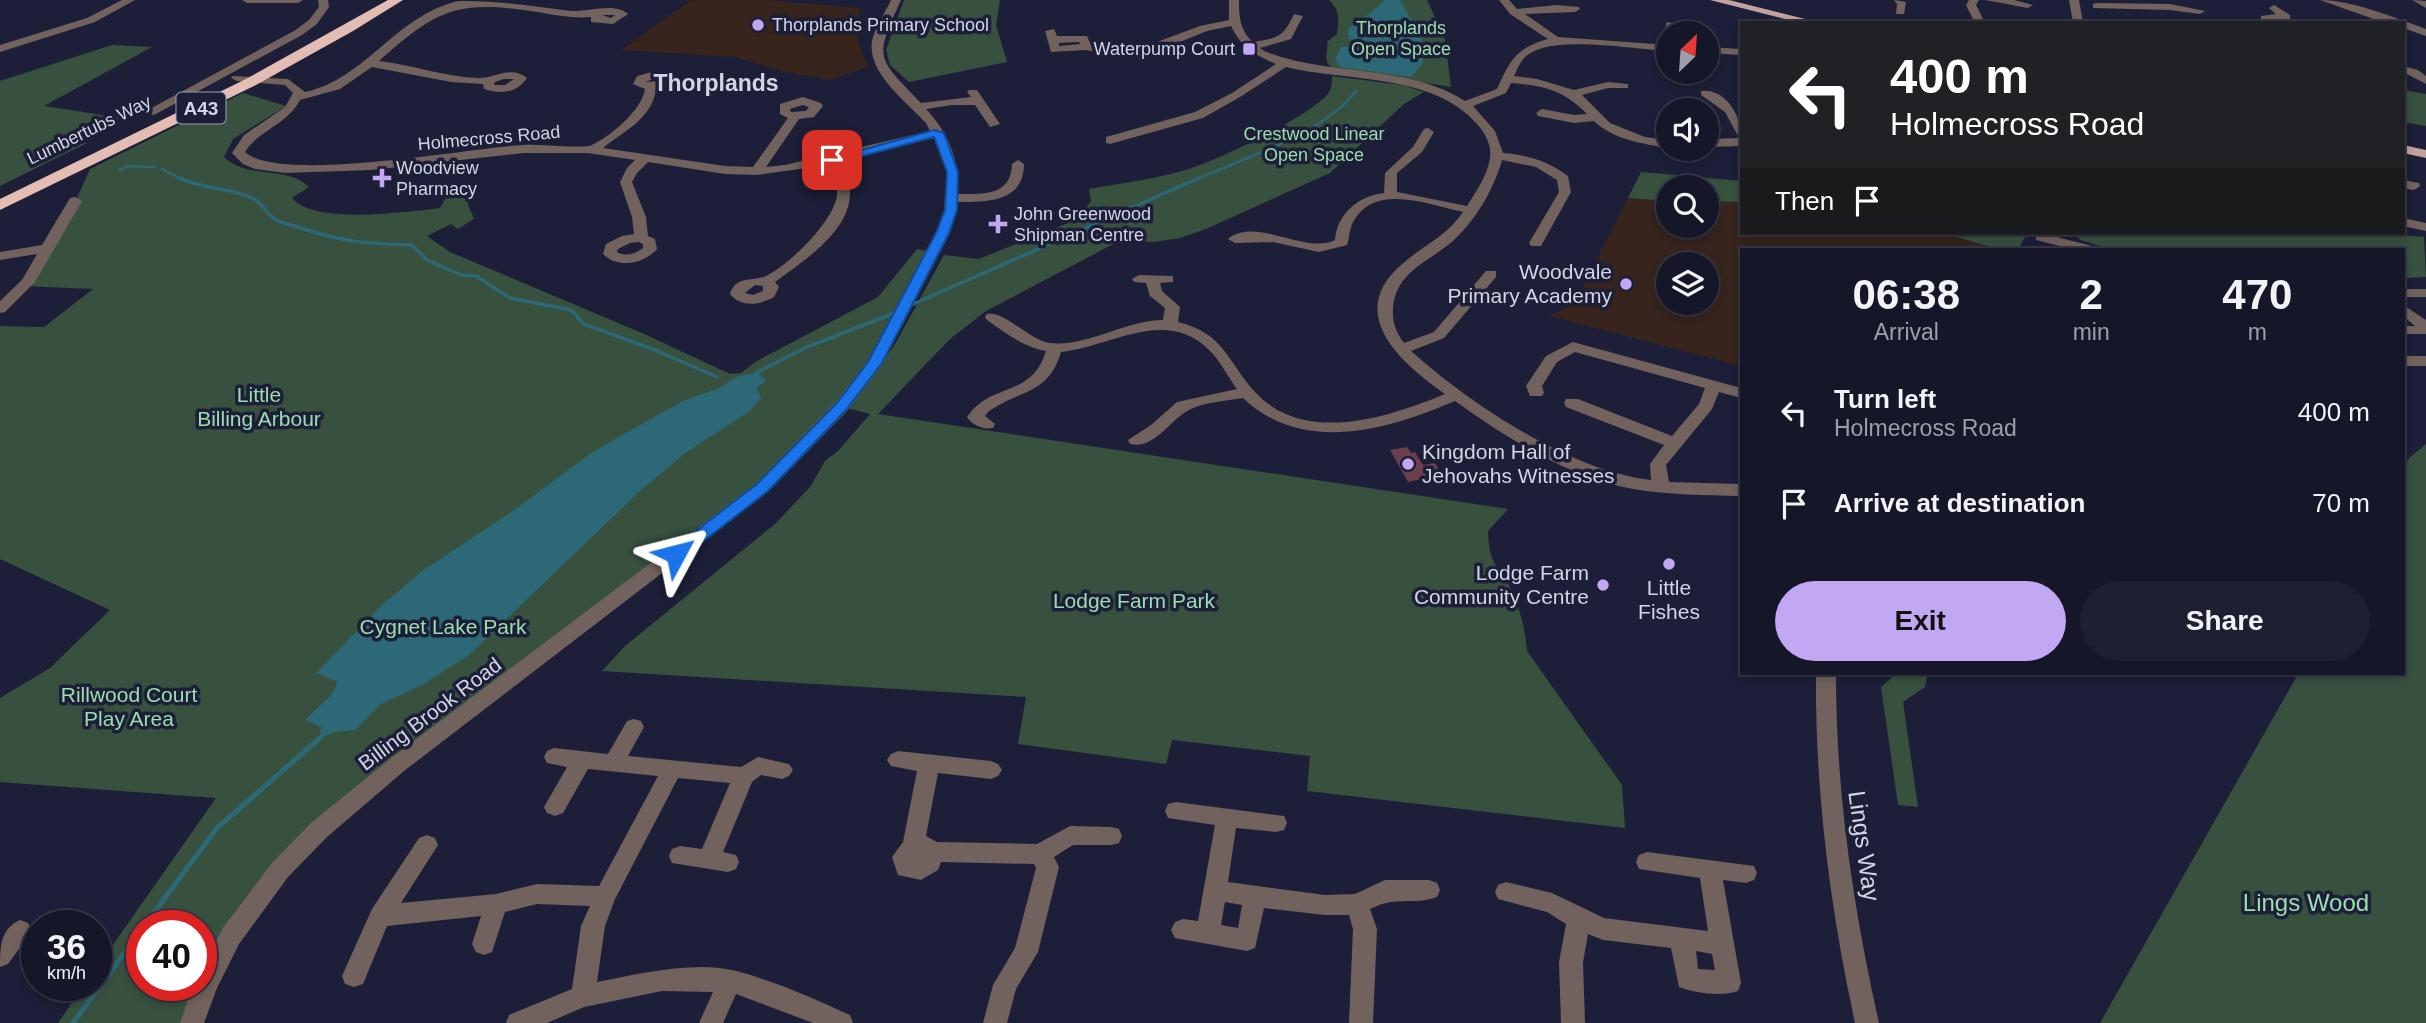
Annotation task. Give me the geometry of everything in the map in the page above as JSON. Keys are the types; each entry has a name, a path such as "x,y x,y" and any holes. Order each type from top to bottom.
{"highway":[{"name":"Lumbertubs Way","path":"0,194 237,78 379,0"},
{"name":"Lumbertubs Way","path":"0,205 263,79 397,0"}],"main road":[{"path":"1715,0 1807,21"},
{"path":"2405,149 2426,154"}],"street":[{"path":"0,48 91,20 130,0"},
{"path":"247,0 298,0"},
{"name":"Lumbertubs Way","path":"150,112 298,33 318,16 324,7 323,0"},
{"name":"Billing Brook Road","path":"192,1023 206,984 231,936 280,870 319,830 397,765 763,487 841,407 875,363 933,256 951,210 952,198 953,172 938,133 878,63 876,52 896,0"},
{"path":"1234,0 1234,23 1251,46 1284,63 1410,82 1461,102 1494,138 1497,156 1494,169 1455,232 1401,272 1390,287 1385,320 1391,337 1401,349 1424,371 1567,463 1617,480 1662,486 1740,490"},
{"path":"1504,0 1514,12 1540,27 1555,40"},
{"path":"1899,0 1902,4 1900,12"},
{"path":"1974,0 1971,5 1979,21"},
{"path":"1990,0 2028,5"},
{"path":"2074,0 2078,21"},
{"path":"2325,0 2382,21"},
{"path":"2417,0 2426,5"},
{"path":"211,103 255,86 276,88 296,98 324,92 343,83 431,15 459,4 496,4 597,15"},
{"path":"2097,6 2141,5 2200,11"},
{"path":"2266,21 2268,16 2286,17 2274,8"},
{"path":"1514,12 1575,9"},
{"path":"1251,46 1287,37 1295,30 1298,16"},
{"path":"1051,36 1083,38 1086,47 1108,52 1142,51 1201,28 1234,23"},
{"path":"2405,25 2426,33"},
{"path":"1461,102 1502,91 1519,54 1528,48 1555,40 1656,47"},
{"path":"1719,51 1740,52"},
{"path":"369,63 399,65 459,79 489,81"},
{"path":"1110,140 1199,115 1236,95 1284,63"},
{"path":"2414,70 2426,81"},
{"path":"237,78 288,82 299,92 296,98"},
{"path":"1506,82 1537,82 1574,94 1594,117 1623,134 1656,141"},
{"path":"1574,94 1608,85 1624,86"},
{"path":"593,150 605,138 630,123 644,108 651,96 651,87"},
{"path":"1705,93 1730,110 1740,129"},
{"path":"918,107 975,96 994,124"},
{"name":"Holmecross Road","path":"296,98 289,109 248,138 238,153 259,166 285,169 338,168 523,149 593,150 725,170 757,171 832,160 938,133"},
{"path":"1542,113 1574,119 1594,117"},
{"path":"757,171 796,116"},
{"path":"1391,196 1391,171 1400,161 1417,151 1428,132"},
{"path":"1719,143 1740,142"},
{"path":"1497,156 1536,162 1550,168 1563,179 1565,192 1536,243"},
{"path":"641,238 643,223 626,182 631,171 646,157"},
{"path":"767,282 812,247 836,215 844,198 841,178 832,160"},
{"path":"952,198 985,198 1003,193 1017,184 1020,174 1018,164"},
{"path":"1235,239 1279,239 1311,247 1336,247 1342,242 1344,223 1359,205 1379,197 1391,196 1469,210"},
{"path":"0,309 28,282 75,201"},
{"path":"2405,222 2426,227"},
{"path":"2041,235 2084,248"},
{"path":"0,256 47,248"},
{"path":"1401,349 1439,335 1491,274"},
{"path":"1168,279 1145,279 1155,293 1173,307 1170,325"},
{"path":"2405,293 2426,293"},
{"path":"2405,311 2426,328"},
{"path":"992,317 1037,345 1055,348 1133,328 1170,325 1207,339 1223,354 1262,410 1283,421 1316,427 1366,425 1418,412 1458,394"},
{"path":"2405,330 2426,328"},
{"path":"1536,393 1534,386 1551,359 1573,347 1740,393"},
{"path":"986,424 975,417 980,407 999,396 1024,390 1040,379 1055,348"},
{"path":"2405,360 2426,361"},
{"path":"1662,486 1657,472 1658,464 1706,405 1714,386"},
{"path":"1136,440 1157,429 1183,406 1247,392"},
{"path":"1572,403 1676,444"},
{"name":"Lings Way","path":"1826,675 1826,764 1856,975 1867,1023"},
{"path":"613,764 635,727"},
{"path":"554,757 671,771 744,776"},
{"path":"555,807 582,760"},
{"path":"898,760 991,770"},
{"path":"929,763 923,849 1040,854 1070,835 1111,836"},
{"path":"680,856 718,860 744,776 758,766 782,770"},
{"path":"583,996 590,940 605,896 671,771"},
{"path":"1176,811 1276,824"},
{"path":"1208,933 1227,817"},
{"path":"354,976 380,916 427,845"},
{"path":"995,1023 1005,985 1026,952 1036,915 1048,867 1040,854"},
{"path":"1647,862 1746,873"},
{"path":"1682,941 1688,979 1728,983 1710,869"},
{"path":"1215,891 1325,905 1356,904 1385,890 1429,890"},
{"path":"1506,892 1552,903 1603,929 1722,944"},
{"path":"380,916 496,904 537,894 605,896"},
{"path":"1183,930 1247,940 1255,896"},
{"path":"484,944 496,904"},
{"path":"1356,904 1365,929 1361,1023"},
{"path":"1573,1023 1571,962 1579,919"},
{"path":"0,956 20,931"},
{"path":"518,1023 583,996 662,980 730,981 789,1000 841,1023"},
{"path":"711,1023 730,981"}],"shaded area":[{"name":"Thorplands Primary School","path":"691,0 768,0 860,8 858,42 868,67 830,80 785,72 734,57 621,50"},
{"path":"1385,0 1400,0 1422,39 1423,63 1411,77 1340,67 1335,60 1341,47 1354,46 1355,40 1348,39 1349,27 1356,25"},
{"name":"Woodvale Primary Academy","path":"1628,198 1656,200 1656,238 1719,238 1719,201 1740,202 1740,235 1951,235 1993,248 1740,248 1740,366 1549,316 1574,304"},
{"path":"756,373 766,380 757,388 761,398 750,411 684,454 640,491 469,655 422,685 381,704 355,730 335,732 320,738 321,727 305,720 331,695 338,682 316,673 383,604 422,571 517,508 594,451 683,401 717,389 738,376"}],"green space":[{"path":"904,0 1000,0 996,25 1007,62 909,82 890,65 886,50"},
{"name":"Thorplands Open Space","path":"1329,0 1427,0 1445,40 1451,87 1332,68 1327,59 1327,42 1337,34 1338,19 1337,11"},
{"path":"112,45 152,47 44,106 122,118 63,136 87,143 0,186 0,81"},
{"name":"Lodge Farm Park","path":"1332,76 1402,85 1424,92 1404,104 1330,173 1180,238 1154,242 1119,241 986,311 950,339 878,414 1508,509 1488,531 1492,557 1517,603 1527,651 1622,785 1625,828 1307,791 1310,756 1172,740 1166,764 1018,744 1026,697 602,671 625,646 775,524 810,487 825,461 838,451 870,414 847,408 894,346 944,255 979,259 1085,216 1091,201 1089,189 1177,172 1240,148 1281,127 1315,105 1329,91"},
{"path":"2405,90 2426,94 2426,126 2405,122"},
{"path":"243,93 286,106 233,139 224,157 244,168 300,180 309,187 292,198 303,206 320,212 362,215 440,208 450,190 470,188 468,205 474,219 458,229 451,224 427,236 450,252 642,333 730,374 741,373 755,362 878,297 917,249 934,252 875,363 799,452 280,870 217,981 217,910 137,910 216,798 0,782 0,698 50,668 110,610 0,559 0,326 44,327 93,289 24,286 68,218 90,169"},
{"path":"1641,172 1674,175 1656,175 1656,200 1628,198"},
{"path":"1719,179 1740,181 1740,202 1719,201"},
{"path":"1951,235 2026,235 2019,248 1993,248"},
{"path":"2076,235 2424,237 2426,277 2405,278 2405,248 2107,248 2080,240"},
{"name":"Lings Wood","path":"2426,444 2426,1023 2100,1023 2297,675 2405,675 2405,466 2410,457"},
{"path":"1895,675 1927,675 1925,687 1903,702 1918,807 1898,805 1881,687"},
{"path":"126,926 126,1001 206,1001 193,1023 58,1023 73,1001 112,1001 112,946"}],"building":[{"name":"Kingdom Hall of Jehovahs Witnesses","path":"1407,447 1411,453 1415,452 1423,465 1435,463 1442,475 1408,482 1390,450"}],"waterway":[{"path":"1195,180 1304,132 1341,107 1356,91"},
{"path":"119,170 128,166 154,167"},
{"path":"162,169 183,180"},
{"path":"180,178 252,198 278,221 316,233 356,241 412,245 427,260 461,275 476,276 510,298 571,310 584,324 655,350 717,377"},
{"path":"909,306 1199,178"},
{"path":"756,373 807,347 897,312"},
{"path":"156,910 217,828 320,738"},
{"path":"73,1023 126,951"}],"place":[{"name":"Thorplands Primary School","path":"758,25"},
{"name":"Waterpump Court","path":"1249,49"},
{"name":"Woodview Pharmacy","path":"382,178"},
{"name":"John Greenwood Shipman Centre","path":"998,224"},
{"name":"Woodvale Primary Academy","path":"1626,284"},
{"name":"Kingdom Hall of Jehovahs Witnesses","path":"1408,464"},
{"name":"Little Fishes","path":"1669,564"},
{"name":"Lodge Farm Community Centre","path":"1603,585"}],"district":[{"name":"Thorplands","path":"716,83"}],"route":[{"path":"676,554 763,487 841,407 875,363 943,233 951,210 953,172 938,133 832,160"}],"park label":[{"name":"Crestwood Linear Open Space","path":"1314,144"},
{"name":"Little Billing Arbour","path":"259,407"},
{"name":"Cygnet Lake Park","path":"443,627"},
{"name":"Rillwood Court Play Area","path":"129,707"}]}
